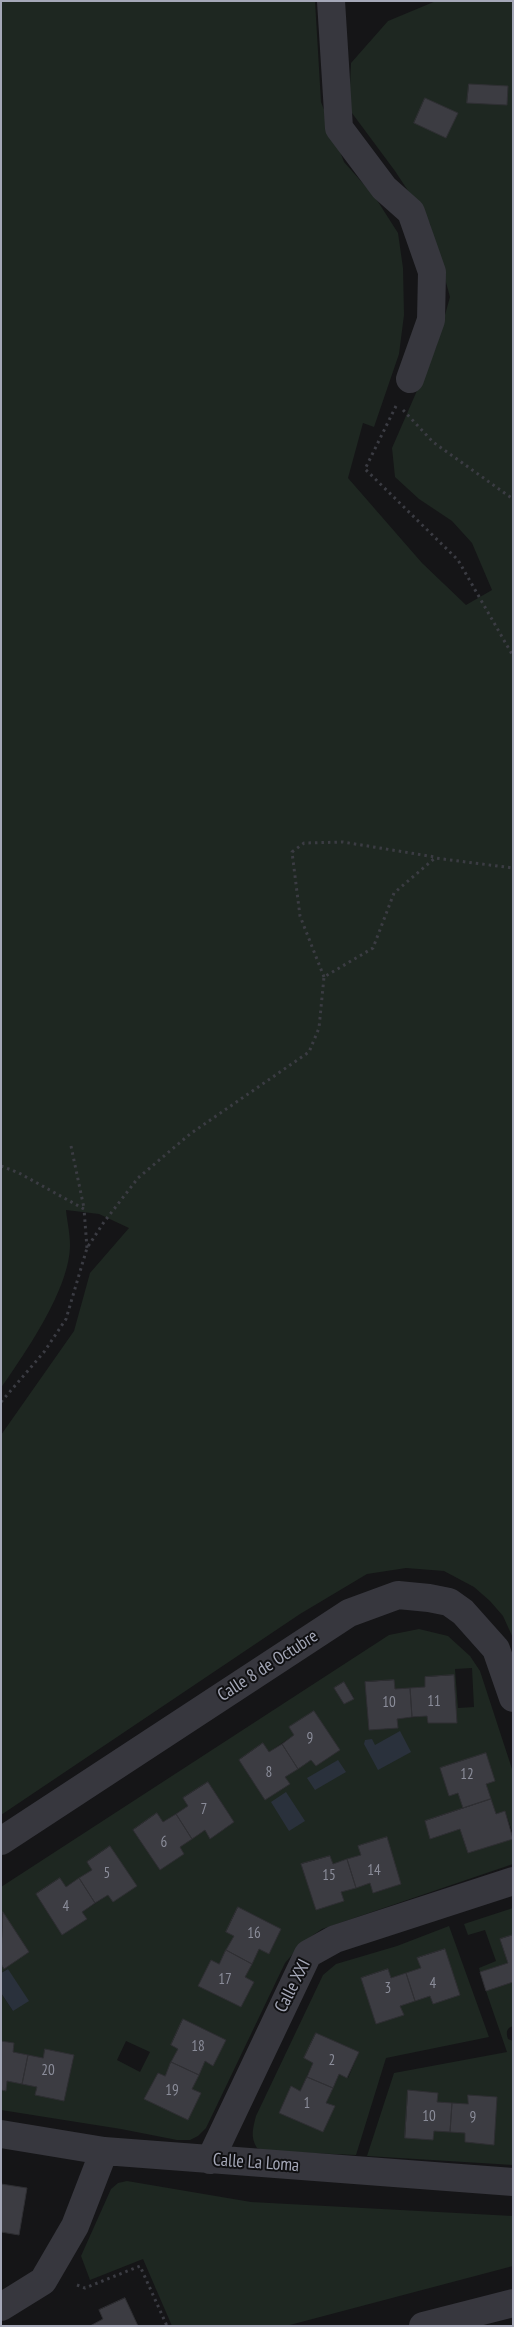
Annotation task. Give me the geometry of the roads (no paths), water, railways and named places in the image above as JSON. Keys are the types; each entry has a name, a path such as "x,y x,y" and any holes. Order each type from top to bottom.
{"street":[{"path":"331,1 339,128 384,188 411,212 432,272 431,320 410,379"},
{"name":"Calle 8 de Octubre","path":"1,1841 349,1613 398,1595 449,1602 463,1612 496,1649 513,1698"},
{"name":"Calle XXI","path":"210,2160 308,1954 335,1939 513,1881"},
{"name":"Calle La Loma","path":"1,2134 104,2151 513,2182"},
{"path":"1,2307 43,2281 75,2226 104,2151"},
{"path":"423,2326 513,2303"}]}
